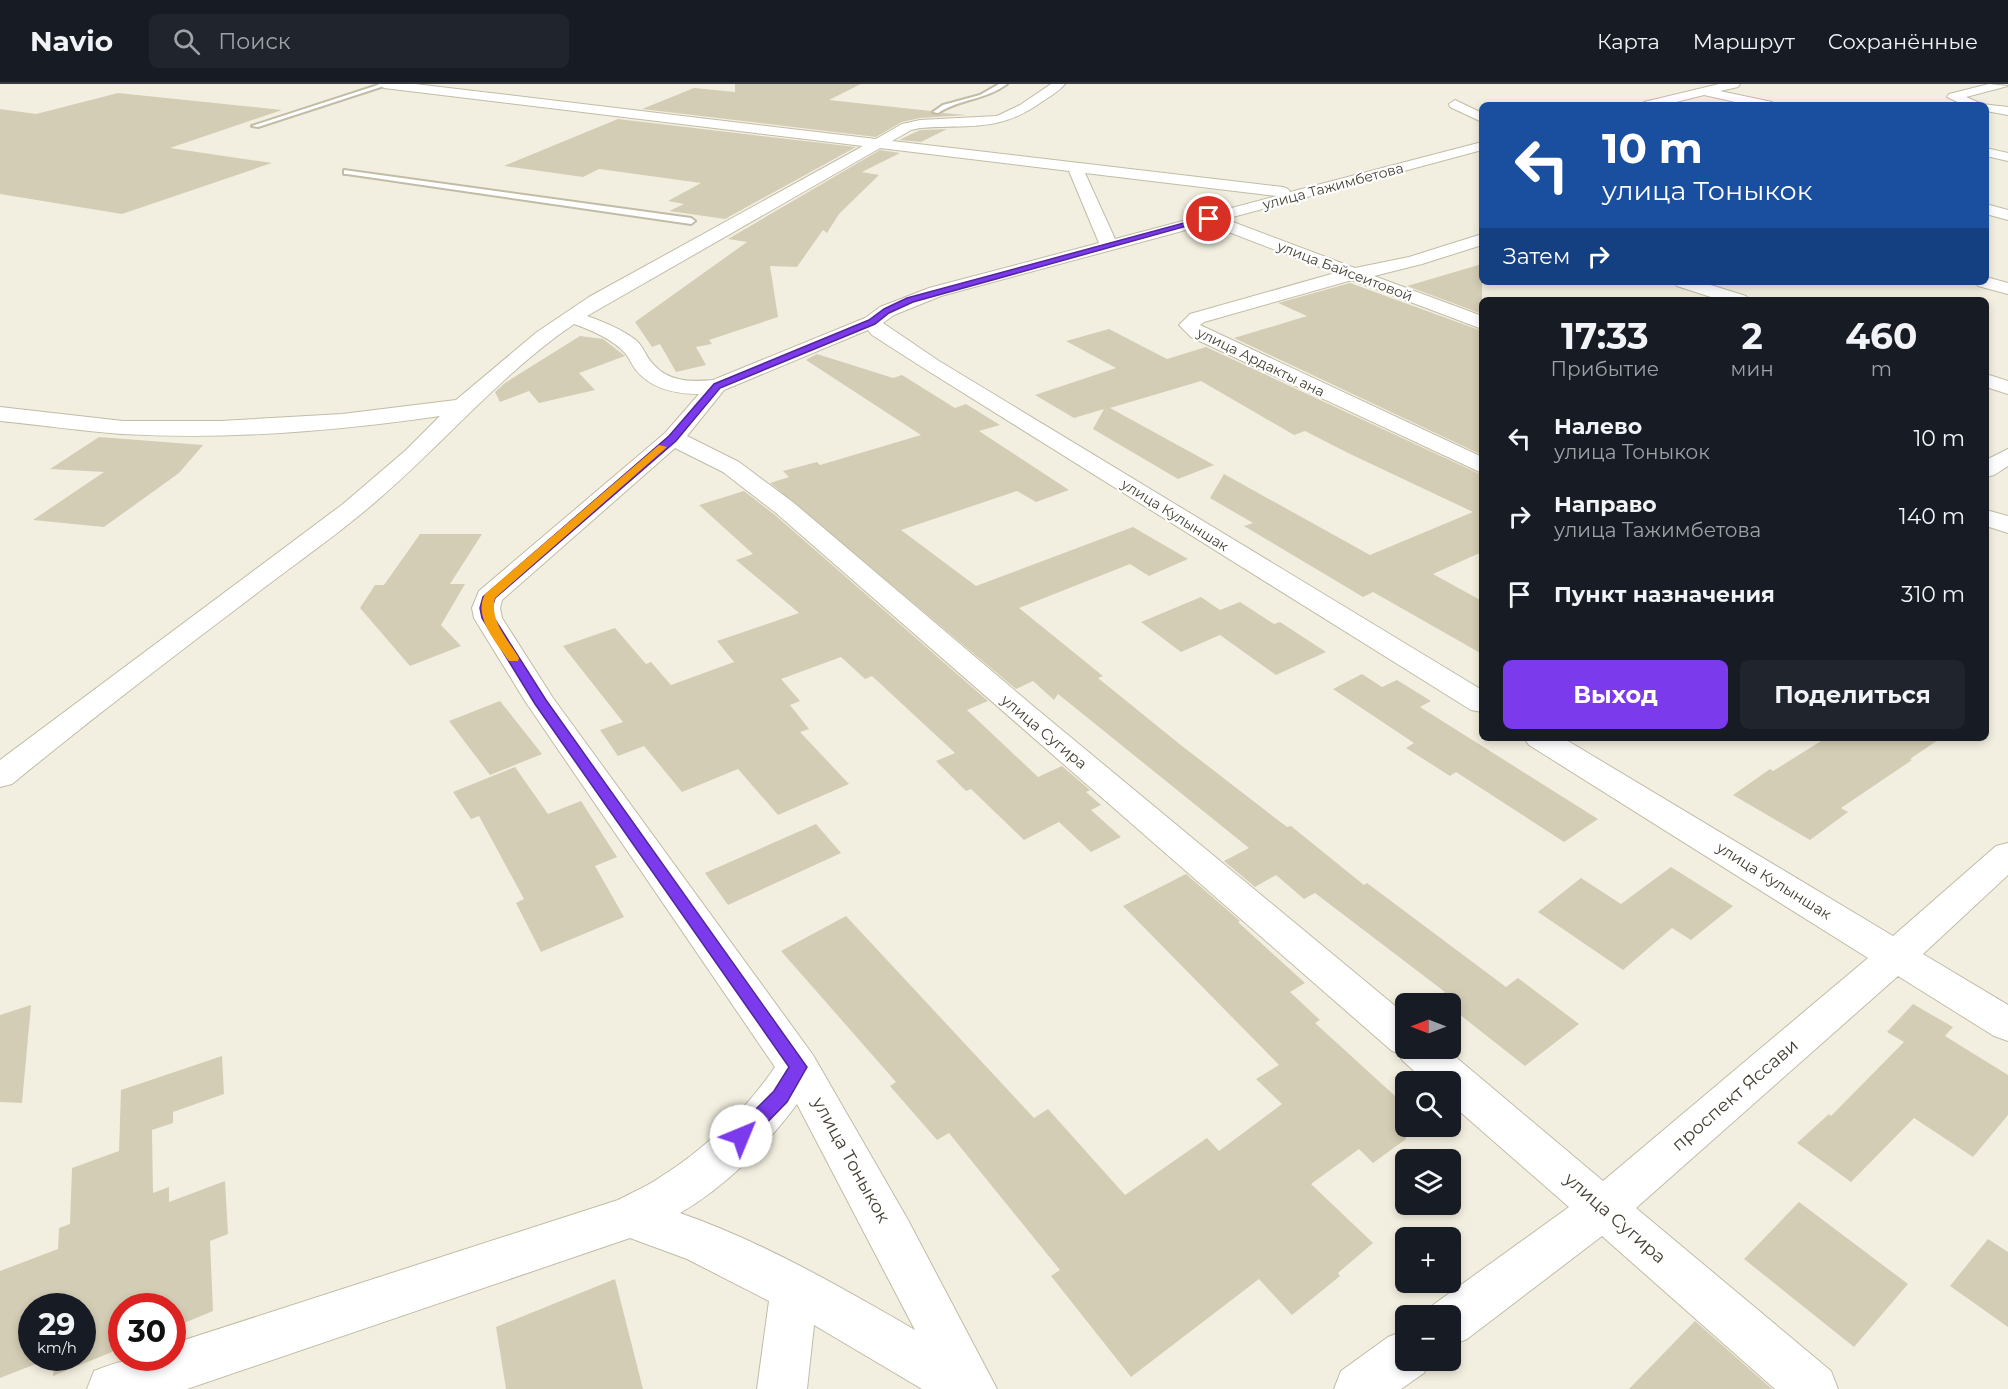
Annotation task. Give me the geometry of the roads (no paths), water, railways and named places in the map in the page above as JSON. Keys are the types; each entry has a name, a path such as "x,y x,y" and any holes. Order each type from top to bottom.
{"street":[{"path":"386,84 1303,194"},
{"path":"0,776 72,719 352,509 414,455 462,406 517,357 571,317 907,127 925,123 986,121 1011,115 1059,84"},
{"path":"1661,102 1734,84"},
{"path":"1964,102 1953,99 2002,84"},
{"path":"1705,91 1754,102"},
{"path":"1455,104 1479,116"},
{"path":"1989,108 2008,111"},
{"path":"925,123 936,112"},
{"name":"улица Тажимбетова","path":"500,585 673,438 717,386 872,322 886,311 935,292 1479,147"},
{"path":"1989,153 2008,157"},
{"path":"1075,167 1108,245"},
{"path":"1989,211 2008,215"},
{"name":"улица Байсеитовой","path":"1209,219 1479,322"},
{"path":"691,221 725,229"},
{"name":"улица Ардакты ана","path":"1479,240 1430,257 1355,274 1197,318 1190,325 1198,333 1479,465"},
{"path":"1989,283 2008,289"},
{"path":"1692,285 1730,297"},
{"path":"571,317 595,324 615,336 635,351 643,366 656,379 671,386 692,388 717,386"},
{"name":"улица Кулыншак","path":"872,322 879,331 932,365 1479,701"},
{"path":"1989,381 2008,388"},
{"path":"0,414 150,428 275,424 403,415 462,406"},
{"name":"улица Сугира","path":"673,438 731,467 784,508 1395,1030"},
{"path":"1989,468 2008,456"},
{"path":"1989,518 2008,525"},
{"name":"улица Тоныкок","path":"500,585 489,597 486,608 488,618 540,701 798,1067 875,1204 971,1389"},
{"name":"улица Кулыншак","path":"1545,741 2008,1025"},
{"name":"проспект Яссави","path":"1461,1314 1604,1208 1896,956 2008,855"},
{"name":"улица Сугира","path":"1429,1059 1813,1389"},
{"path":"112,1389 630,1217 681,1188 728,1149 781,1096 798,1067"},
{"path":"630,1217 701,1242 831,1308 971,1389"},
{"path":"782,1389 794,1290"},
{"path":"1359,1389 1395,1363"}],"lane":[{"path":"256,126 386,84"},
{"path":"936,112 945,106 982,96 1004,84"},
{"path":"347,172 691,221"}]}
